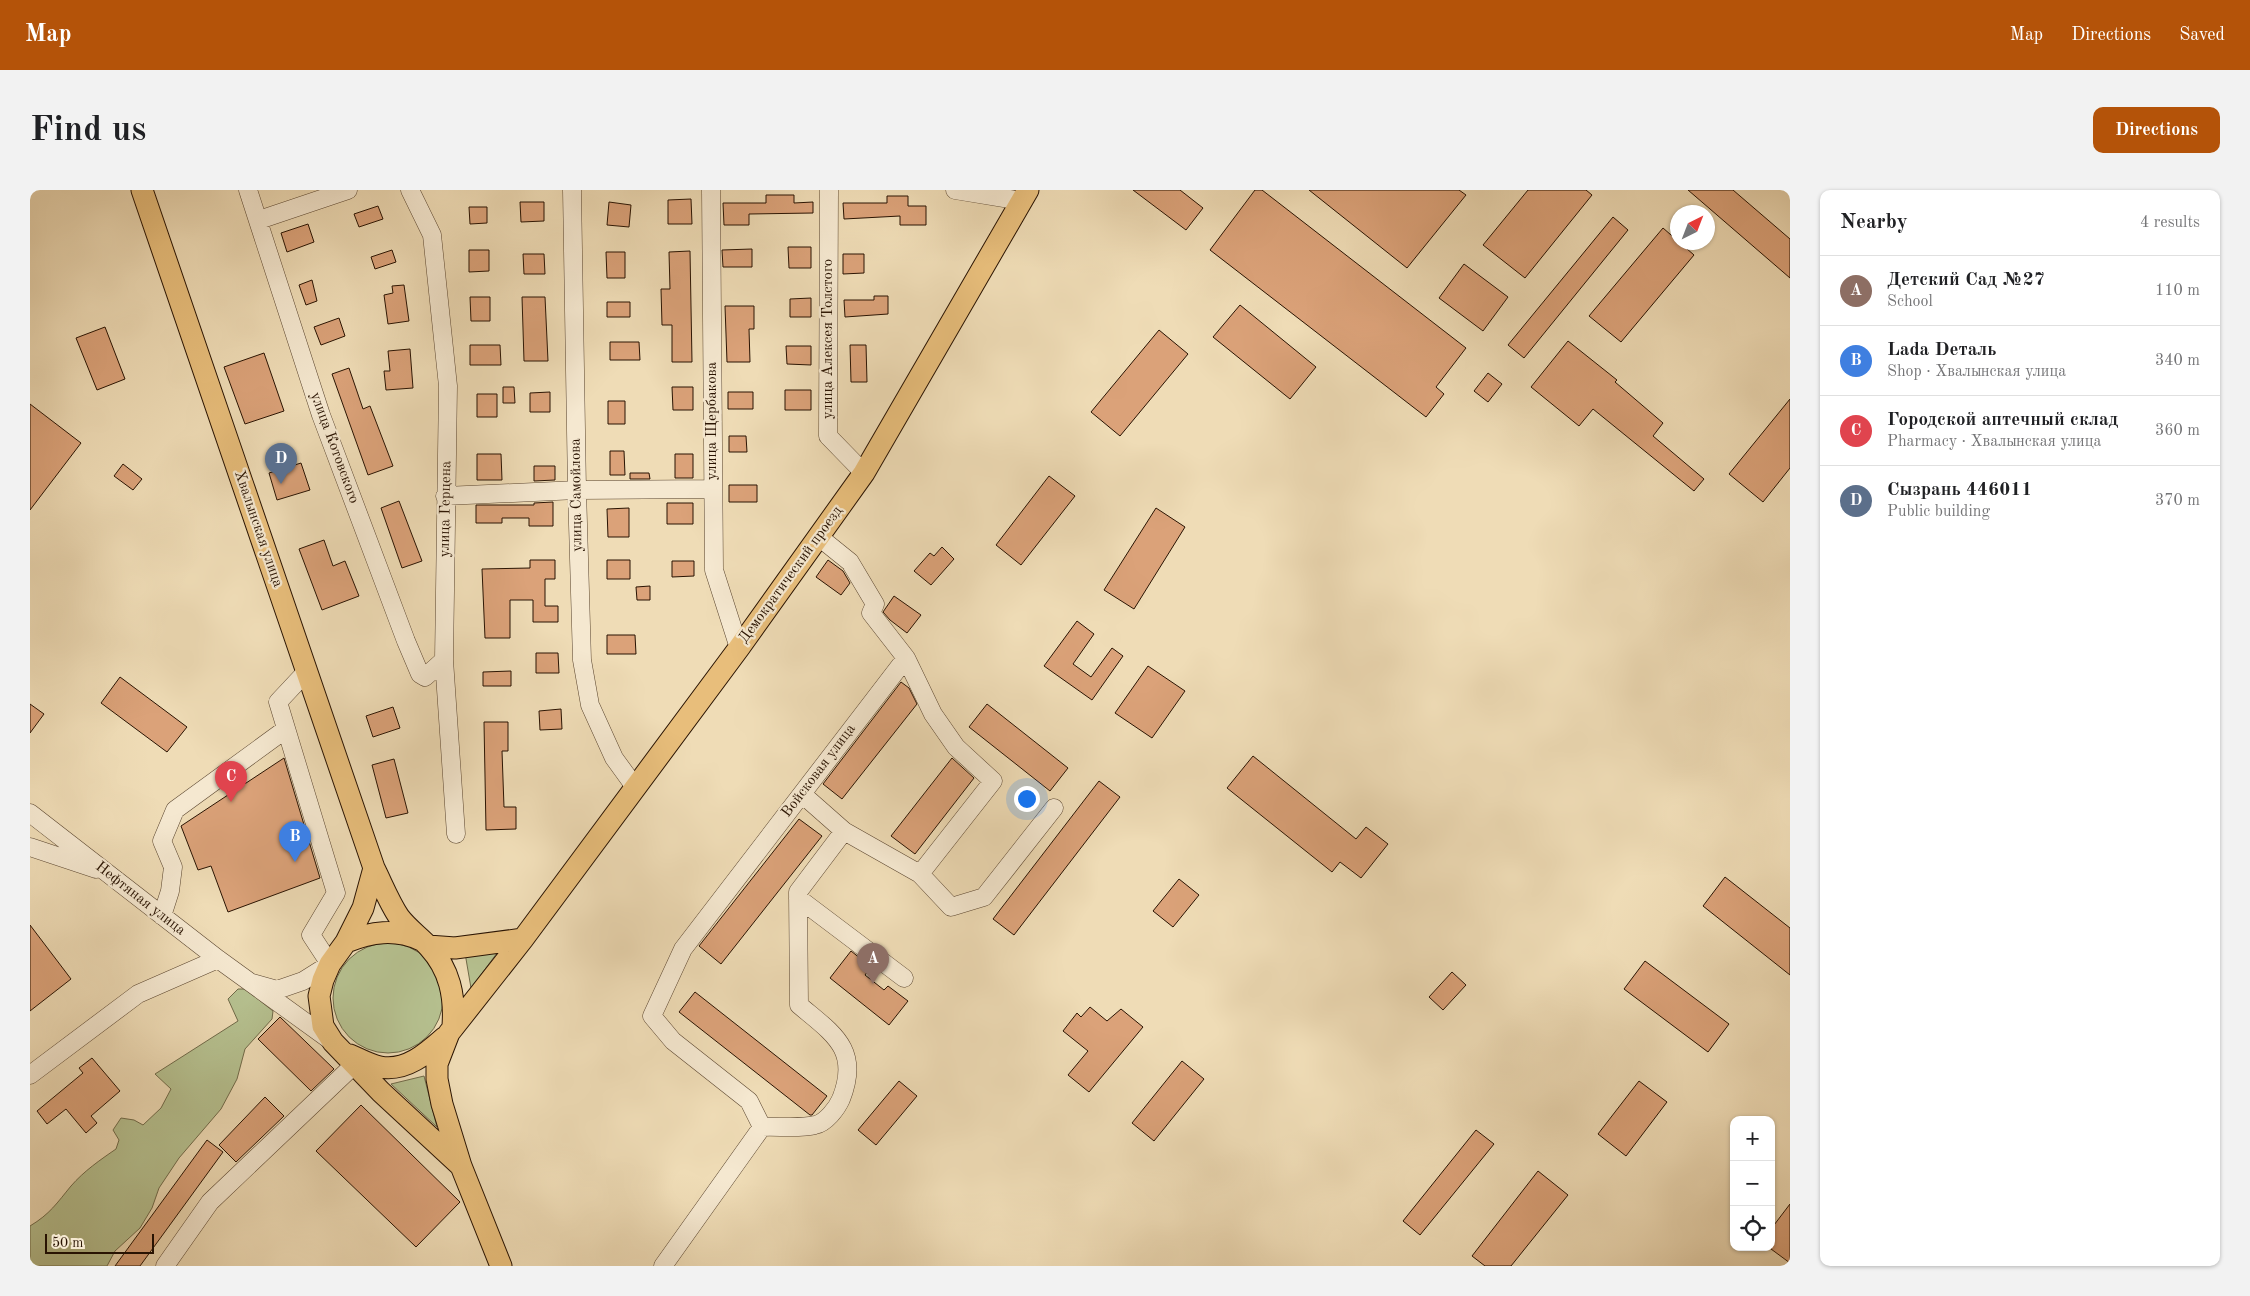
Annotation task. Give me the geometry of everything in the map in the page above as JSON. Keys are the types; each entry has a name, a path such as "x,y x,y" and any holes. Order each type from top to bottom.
{"main road":[{"name":"Хвалынская улица","path":"142,190 374,868 398,916 424,943"},
{"name":"Демократический проезд","path":"451,1030 523,939 739,648 864,473 1025,195"},
{"path":"374,868 363,908 346,942 330,964 321,988 320,1010 324,1026 343,1052 381,1092 461,1166"},
{"path":"346,942 367,934 388,932 408,934 424,943 455,948 523,939"},
{"path":"424,943 445,968 451,987 454,1007 451,1030 441,1050 437,1079 461,1166 501,1266"},
{"path":"343,1052 380,1067 402,1066 424,1056 451,1030"}],"street":[{"name":"улица Котовского","path":"248,190 321,415 420,674 425,677 444,660"},
{"path":"259,220 348,190"},
{"name":"улица Герцена","path":"410,190 432,236 448,386 444,660 456,834"},
{"name":"улица Самойлова","path":"572,190 582,660 590,705 614,758 635,787"},
{"name":"улица Щербакова","path":"711,190 714,570 739,648"},
{"name":"улица Алексея Толстого","path":"829,190 828,436 864,473"},
{"path":"955,190 1025,195"},
{"path":"445,496 577,490 713,489"},
{"path":"819,537 850,562 875,604 871,613 906,658 932,714 952,740 994,781 920,874"},
{"name":"Войсковая улица","path":"762,1126 749,1101 673,1041 652,1016 683,949 906,658"},
{"path":"252,983 277,990 303,981 330,964 311,935 336,894 278,702 307,671"},
{"path":"162,916 170,891 173,867 162,841 175,810 286,729"},
{"path":"802,794 844,830 920,874 951,907 984,896 1054,808"},
{"name":"Нефтяная улица","path":"30,812 218,959 343,1052"},
{"path":"663,1266 762,1126 817,1125 837,1108 848,1073 847,1054 834,1035 799,1004 798,892 844,830"},
{"path":"30,847 107,872"},
{"path":"798,898 904,978"},
{"path":"30,1075 138,994 218,959"},
{"path":"165,1266 210,1202 343,1052"}],"green space":[{"path":"388,943 409,948 427,959 438,977 443,998 438,1019 427,1037 409,1048 388,1053 367,1048 349,1037 338,1019 333,998 338,977 349,959 367,948"},
{"path":"500,949 471,988 465,953"},
{"path":"238,989 245,989 273,1011 272,1019 245,1049 237,1079 221,1109 179,1158 159,1188 152,1208 140,1228 115,1251 107,1266 30,1266 30,1226 48,1213 81,1175 116,1149 119,1140 113,1130 121,1118 134,1120 143,1125 161,1108 171,1089 155,1074 238,1021 228,999"},
{"path":"424,1076 437,1127 391,1084"}],"building":[{"path":"1133,190 1180,190 1203,208 1186,230"},
{"path":"1255,190 1262,190 1466,348 1436,387 1444,394 1426,417 1210,250"},
{"path":"1309,190 1459,190 1466,195 1407,268"},
{"path":"1528,190 1586,190 1592,195 1525,278 1483,245"},
{"path":"1688,190 1733,190 1790,239 1790,278 1715,213 1715,205 1705,205"},
{"path":"766,195 794,195 794,203 813,202 813,213 749,214 749,225 724,225 723,203 766,203"},
{"path":"887,196 908,196 908,206 926,206 926,225 900,225 900,216 844,219 843,203 887,203"},
{"path":"691,199 692,224 668,224 668,200"},
{"path":"520,202 544,202 544,221 521,222"},
{"path":"609,202 631,205 629,227 607,225"},
{"path":"378,206 383,219 359,227 354,214"},
{"path":"469,207 487,207 487,223 470,224"},
{"path":"1613,217 1628,230 1524,358 1508,345"},
{"path":"308,224 314,242 287,252 281,233"},
{"path":"1663,228 1670,234 1670,250 1688,250 1694,255 1621,342 1589,316"},
{"path":"788,247 811,247 811,268 789,268"},
{"path":"752,249 752,267 723,267 722,250"},
{"path":"392,250 396,262 375,269 371,257"},
{"path":"469,250 489,250 489,271 469,272"},
{"path":"690,251 692,362 672,362 672,325 662,325 661,289 670,289 669,252"},
{"path":"606,252 625,252 625,278 607,278"},
{"path":"523,254 544,254 545,274 524,274"},
{"path":"843,254 864,254 864,273 843,274"},
{"path":"1464,264 1508,297 1483,331 1439,298"},
{"path":"312,280 317,301 306,305 299,285"},
{"path":"404,285 409,321 388,324 384,295 393,293 392,286"},
{"path":"874,296 888,296 888,314 845,317 844,300 874,300"},
{"path":"470,297 490,297 490,321 471,321"},
{"path":"522,297 545,297 548,361 524,361"},
{"path":"811,298 811,317 790,317 790,299"},
{"path":"607,302 630,302 630,317 607,317"},
{"path":"1240,305 1316,367 1290,399 1213,337"},
{"path":"725,306 754,306 754,329 749,329 750,362 727,362"},
{"path":"339,318 345,336 321,345 314,327"},
{"path":"105,327 125,379 97,390 76,338"},
{"path":"1159,330 1188,354 1120,436 1091,412"},
{"path":"1568,341 1617,380 1615,382 1663,423 1653,436 1704,479 1694,491 1593,409 1579,426 1531,387"},
{"path":"610,342 639,342 640,360 610,360"},
{"path":"470,345 500,345 501,365 470,365"},
{"path":"850,345 866,345 867,382 851,382"},
{"path":"786,346 811,346 811,365 787,364"},
{"path":"410,349 413,388 386,390 384,371 390,371 388,351"},
{"path":"264,353 284,411 245,424 224,367"},
{"path":"349,368 363,409 370,406 393,466 368,475 332,374"},
{"path":"1488,373 1502,384 1488,402 1474,391"},
{"path":"503,387 514,387 515,403 503,403"},
{"path":"672,387 693,387 693,410 673,410"},
{"path":"785,390 811,390 811,410 785,410"},
{"path":"550,392 550,412 530,412 530,393"},
{"path":"728,392 753,392 753,409 728,409"},
{"path":"477,394 497,394 497,417 477,417"},
{"path":"1790,399 1790,468 1763,502 1729,474"},
{"path":"608,401 625,401 625,424 608,424"},
{"path":"30,404 81,443 30,510"},
{"path":"729,436 746,436 747,452 729,452"},
{"path":"610,451 624,451 625,475 610,475"},
{"path":"477,454 501,454 502,480 477,480"},
{"path":"675,454 693,454 693,478 675,478"},
{"path":"301,463 310,490 277,500 269,473"},
{"path":"123,464 142,479 133,490 114,476"},
{"path":"534,466 555,466 555,480 534,481"},
{"path":"630,473 649,473 650,479 630,479"},
{"path":"1049,476 1075,496 1021,565 996,545"},
{"path":"729,485 757,485 757,502 729,502"},
{"path":"399,501 422,561 402,568 381,508"},
{"path":"553,502 553,526 529,526 529,518 502,518 502,523 476,523 476,505 534,505 534,503"},
{"path":"667,503 693,503 693,524 667,524"},
{"path":"629,508 629,537 608,537 607,509"},
{"path":"1156,508 1185,527 1134,609 1104,590"},
{"path":"324,540 333,566 345,561 359,596 322,610 299,549"},
{"path":"942,547 954,559 931,585 914,571 930,553 934,556"},
{"path":"530,560 555,560 555,579 545,579 545,606 558,606 558,622 533,622 533,600 510,600 510,638 485,638 482,569 530,568"},
{"path":"607,560 630,560 630,579 607,579"},
{"path":"828,560 843,571 850,583 841,595 816,577"},
{"path":"672,561 694,561 694,576 672,577"},
{"path":"650,586 650,600 637,600 636,587"},
{"path":"894,596 921,615 907,633 883,612"},
{"path":"1077,621 1094,634 1073,664 1091,677 1112,648 1123,656 1092,700 1044,666"},
{"path":"607,635 635,635 636,654 607,654"},
{"path":"536,653 558,653 559,673 536,673"},
{"path":"1148,666 1185,691 1152,738 1115,713"},
{"path":"511,671 511,686 483,686 483,672"},
{"path":"120,677 187,727 167,752 101,703"},
{"path":"901,682 909,688 917,704 842,799 823,784"},
{"path":"30,704 44,714 30,733"},
{"path":"987,704 1068,768 1050,791 969,727"},
{"path":"393,707 400,728 373,737 366,716"},
{"path":"561,709 562,729 540,730 539,711"},
{"path":"484,722 508,722 508,751 502,751 504,807 516,807 516,829 486,830"},
{"path":"1253,756 1356,839 1366,827 1388,844 1361,878 1340,862 1332,872 1227,788"},
{"path":"284,758 320,878 228,912 211,866 198,870 181,826"},
{"path":"952,758 974,778 915,854 891,836"},
{"path":"394,759 408,813 386,818 372,765"},
{"path":"1099,781 1120,797 1014,935 993,919"},
{"path":"799,819 822,836 721,964 699,946"},
{"path":"1725,877 1790,928 1790,975 1703,906"},
{"path":"1179,879 1199,895 1173,927 1153,911"},
{"path":"30,925 71,979 30,1011"},
{"path":"851,951 871,967 865,975 884,990 888,986 908,1001 889,1025 830,978"},
{"path":"1645,961 1729,1024 1708,1052 1624,989"},
{"path":"1452,972 1466,985 1443,1010 1429,997"},
{"path":"695,992 827,1096 812,1115 679,1012"},
{"path":"1090,1007 1107,1021 1121,1009 1143,1027 1089,1092 1068,1075 1088,1051 1063,1031 1077,1013 1081,1017"},
{"path":"280,1017 334,1069 311,1091 258,1039"},
{"path":"92,1058 120,1091 91,1116 97,1123 86,1133 66,1109 47,1124 37,1111 83,1073 79,1068"},
{"path":"1182,1061 1204,1079 1154,1141 1132,1123"},
{"path":"899,1081 917,1096 876,1145 858,1130"},
{"path":"1639,1081 1667,1102 1626,1156 1598,1134"},
{"path":"265,1097 284,1116 236,1162 219,1145"},
{"path":"361,1105 460,1202 416,1247 316,1151"},
{"path":"1476,1130 1494,1144 1420,1235 1403,1221"},
{"path":"207,1140 223,1152 140,1266 115,1266"},
{"path":"1538,1171 1568,1195 1511,1266 1485,1266 1472,1256"},
{"path":"1790,1204 1790,1263 1774,1251 1775,1224"}],"place":[{"name":"Сызрань 446011","path":"281,484"},
{"name":"Городской аптечный склад","path":"231,802"},
{"name":"Lada Dеталь","path":"295,862"},
{"name":"Детский Сад №27","path":"873,984"}]}
